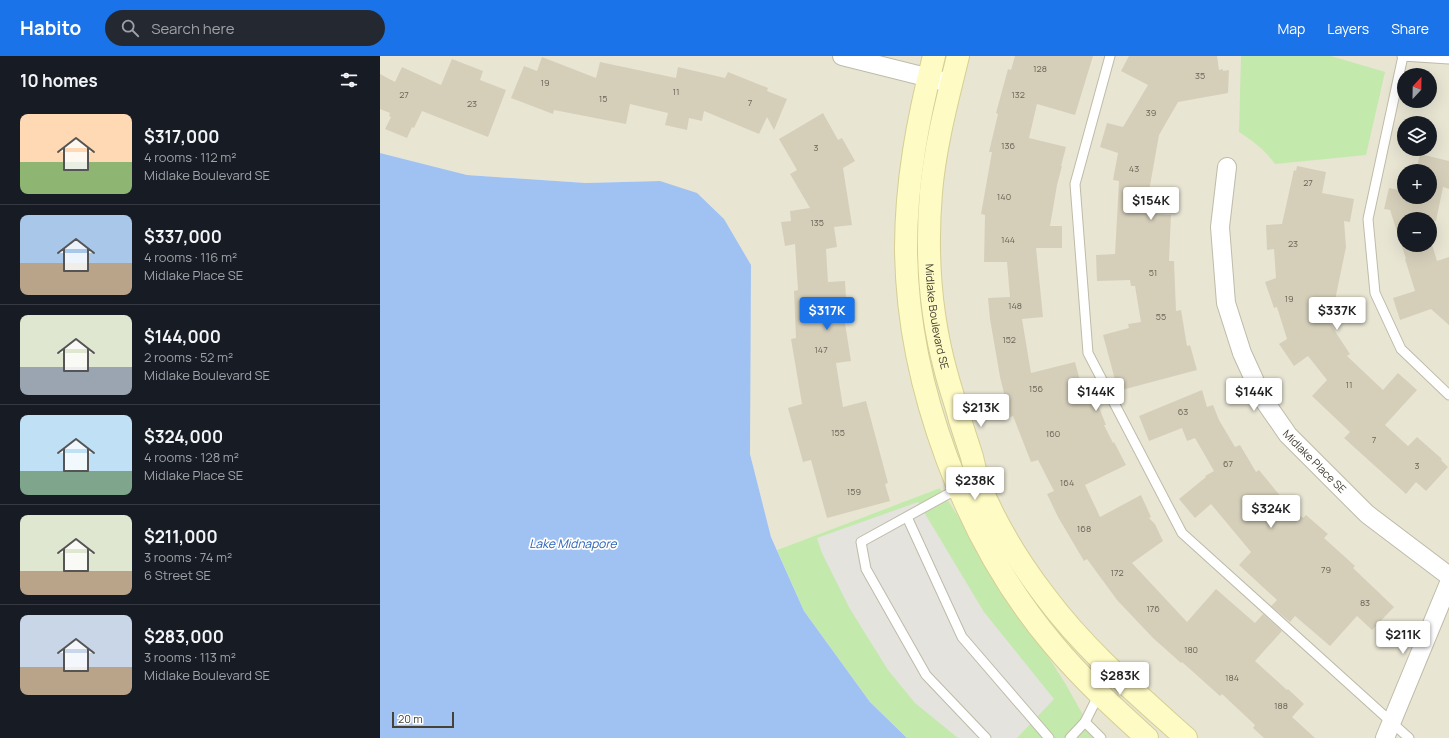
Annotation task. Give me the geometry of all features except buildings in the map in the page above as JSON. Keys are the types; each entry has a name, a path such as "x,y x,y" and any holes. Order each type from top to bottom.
{"street":[{"path":"842,56 951,83"},
{"name":"Midlake Boulevard SE","path":"934,56 917,130 911,169 907,208 906,248 912,328 923,382 943,447 1044,596 1086,645 1116,675 1186,738"},
{"name":"Midlake Boulevard SE","path":"958,56 941,126 932,184 930,265 938,336 969,485 974,522 991,555 1014,592 1052,644 1099,694 1148,738"},
{"name":"Midlake Place SE","path":"1227,167 1220,227 1226,303 1242,353 1263,399 1288,435 1367,514 1449,576"},
{"path":"1388,731 1449,583"},
{"path":"1099,694 1116,675"}],"lane":[{"path":"1110,56 1075,184 1088,353 1182,533 1388,731 1409,738"},
{"path":"1449,59 1403,56 1368,219 1375,293 1401,349 1449,394"},
{"path":"969,485 861,542 866,569 926,675 986,738"},
{"path":"906,517 962,637 1049,738"},
{"path":"1070,738 1085,722 1099,694"},
{"path":"1085,722 1101,738"}],"shaded area":[{"path":"380,56 1449,56 1449,738 1096,738 940,488 777,550 771,537 750,454 750,379 660,181 586,183 467,175 380,153"},
{"path":"918,502 984,612 1054,699 1017,738 958,738 915,703 888,670 850,609 822,553 817,538"}],"green space":[{"path":"1241,56 1331,56 1385,72 1366,155 1275,164 1258,146 1239,132"},
{"path":"940,488 1065,683 1096,738 907,738 870,702 804,611 777,550"}],"water":[{"name":"Lake Midnapore","path":"380,153 467,175 586,183 660,181 697,193 724,219 751,265 750,454 771,537 804,611 870,702 907,738 380,738"}]}
